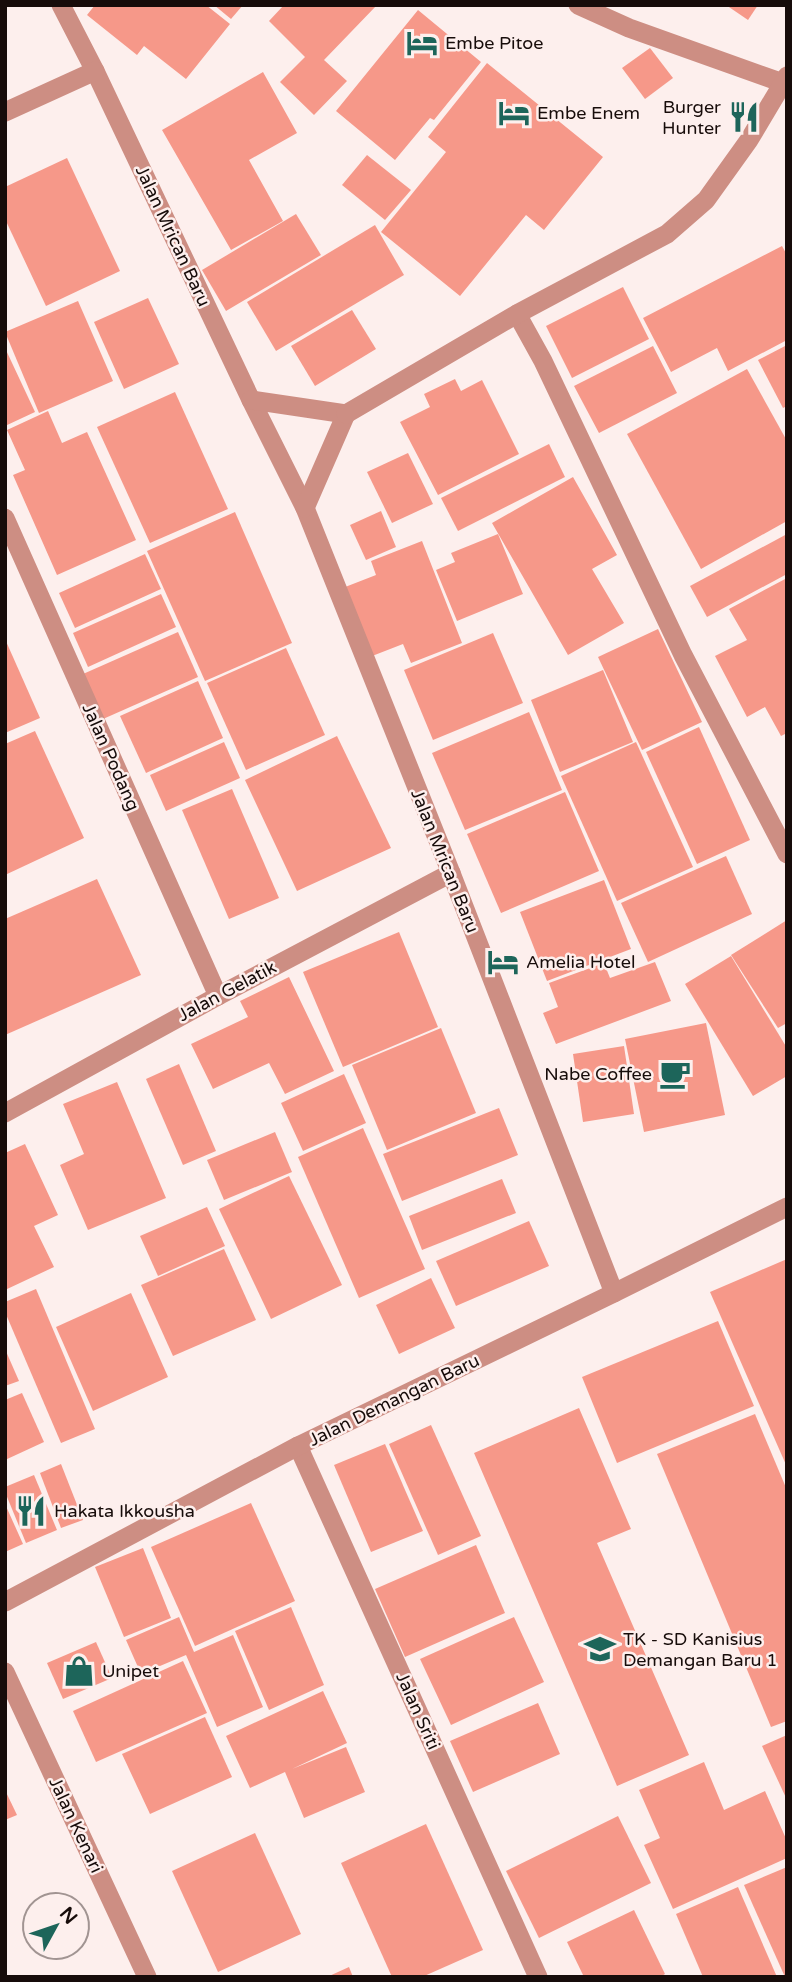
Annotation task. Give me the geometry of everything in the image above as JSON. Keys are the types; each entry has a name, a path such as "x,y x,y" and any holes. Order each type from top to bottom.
{"street":[{"name":"Jalan Mrican Baru","path":"61,5 305,508 614,1293"},
{"path":"305,508 346,414 517,314 667,234 706,200 786,81 629,27 578,5"},
{"path":"5,112 95,71"},
{"path":"517,314 543,361 683,655 787,854"},
{"path":"251,400 346,414"},
{"name":"Jalan Podang","path":"5,518 218,996"},
{"name":"Jalan Gelatik","path":"5,1113 450,873"},
{"name":"Jalan Demangan Baru","path":"5,1602 299,1446 787,1207"},
{"name":"Jalan Sriti","path":"299,1446 538,1977"},
{"name":"Jalan Kenari","path":"5,1672 147,1977"}],"building":[{"path":"95,5 206,5 230,24 186,79 144,46 137,55 87,15"},
{"path":"214,5 243,5 231,19"},
{"path":"284,5 377,5 324,60 347,81 314,115 280,82 305,57 269,21"},
{"path":"726,5 758,5 748,20"},
{"path":"418,10 481,62 434,120 430,118 395,160 336,111"},
{"path":"650,48 673,78 645,99 622,68"},
{"path":"487,63 603,157 544,230 526,215 460,296 381,232 446,152 428,137"},
{"path":"263,72 297,133 249,160 283,221 231,250 162,130"},
{"path":"367,155 411,190 385,220 342,185"},
{"path":"67,158 120,271 46,306 5,219 5,187"},
{"path":"296,214 321,255 226,311 202,270"},
{"path":"375,225 404,275 276,351 247,302"},
{"path":"782,246 787,255 787,340 728,371 717,348 671,372 643,318"},
{"path":"623,287 649,339 572,378 546,326"},
{"path":"148,298 179,364 124,389 94,322"},
{"path":"78,301 113,381 39,413 5,332"},
{"path":"352,310 376,349 315,386 291,346"},
{"path":"787,345 787,406 783,408 758,360"},
{"path":"653,346 677,393 599,433 574,386"},
{"path":"5,348 35,412 5,426"},
{"path":"747,369 787,441 787,521 701,569 627,434"},
{"path":"455,379 461,391 482,380 519,454 438,495 400,422 430,407 424,394"},
{"path":"175,392 228,509 150,543 97,427"},
{"path":"48,411 62,443 87,432 136,540 57,575 13,475 25,470 7,430"},
{"path":"549,444 565,477 458,531 441,498"},
{"path":"408,453 433,504 392,523 367,472"},
{"path":"573,477 617,555 592,569 624,623 568,655 492,523"},
{"path":"381,511 396,547 366,560 350,525"},
{"path":"235,512 292,643 205,681 147,551"},
{"path":"498,534 523,594 457,621 436,570 455,562 451,553"},
{"path":"787,534 787,574 707,617 690,586"},
{"path":"422,541 462,643 411,663 403,644 367,658 340,589 376,575 371,561"},
{"path":"145,554 161,589 75,628 59,593"},
{"path":"787,578 787,733 781,736 765,707 747,717 715,656 747,640 729,609"},
{"path":"161,594 176,627 88,667 73,633"},
{"path":"658,629 702,722 642,750 598,657"},
{"path":"178,632 198,677 103,719 83,674"},
{"path":"493,633 523,703 433,740 404,670"},
{"path":"5,639 40,718 5,733"},
{"path":"286,648 325,735 246,770 207,683"},
{"path":"603,670 633,742 560,772 531,700"},
{"path":"198,681 223,738 146,773 120,716"},
{"path":"529,712 562,790 465,830 432,753"},
{"path":"699,727 750,840 697,864 646,752"},
{"path":"35,731 84,838 5,875 5,744"},
{"path":"337,736 391,848 297,891 245,780"},
{"path":"224,742 240,778 166,811 150,775"},
{"path":"636,742 693,867 617,901 561,776"},
{"path":"232,789 279,898 229,919 182,810"},
{"path":"565,792 599,871 501,913 467,834"},
{"path":"726,856 752,914 648,962 621,903"},
{"path":"97,879 141,975 5,1035 5,919"},
{"path":"604,880 631,949 547,981 520,912"},
{"path":"787,920 787,1023 778,1028 731,955"},
{"path":"399,932 438,1027 343,1067 303,972"},
{"path":"731,956 787,1048 787,1076 753,1096 685,984"},
{"path":"655,962 671,1001 556,1044 543,1013 558,1007 549,983 604,963 610,978"},
{"path":"289,977 334,1071 285,1094 269,1063 213,1089 191,1044 248,1017 240,1001"},
{"path":"706,1023 725,1115 644,1132 625,1039"},
{"path":"441,1028 476,1113 387,1150 352,1065"},
{"path":"624,1046 634,1114 583,1122 573,1054"},
{"path":"179,1064 216,1151 183,1165 146,1079"},
{"path":"344,1074 366,1123 303,1151 281,1103"},
{"path":"117,1082 166,1198 88,1230 60,1165 84,1154 63,1104"},
{"path":"499,1108 518,1155 402,1201 383,1154"},
{"path":"363,1128 425,1269 359,1298 298,1157"},
{"path":"275,1132 292,1172 224,1200 207,1160"},
{"path":"25,1144 58,1215 34,1226 54,1267 5,1290 5,1153"},
{"path":"289,1176 342,1285 271,1319 219,1209"},
{"path":"502,1179 516,1213 422,1250 409,1216"},
{"path":"207,1207 225,1246 158,1276 140,1236"},
{"path":"529,1221 549,1266 456,1306 436,1261"},
{"path":"224,1249 256,1320 173,1356 141,1285"},
{"path":"787,1259 787,1467 710,1292"},
{"path":"431,1278 455,1328 399,1354 376,1305"},
{"path":"36,1289 95,1429 61,1443 5,1312 5,1302"},
{"path":"131,1293 168,1377 93,1411 56,1327"},
{"path":"718,1321 754,1406 617,1463 582,1377"},
{"path":"5,1349 19,1381 5,1386"},
{"path":"22,1393 44,1442 5,1460 5,1400"},
{"name":"TK - SD Kanisius Demangan Baru 1","path":"579,1408 631,1529 597,1543 689,1755 617,1786 474,1453"},
{"path":"755,1414 787,1490 787,1721 771,1727 657,1454"},
{"path":"431,1425 481,1536 438,1555 389,1444"},
{"path":"385,1444 423,1531 371,1552 334,1465"},
{"path":"61,1464 83,1520 61,1528 40,1473"},
{"name":"Hakata Ikkousha","path":"34,1475 57,1530 26,1543 5,1487"},
{"path":"251,1503 295,1601 195,1646 151,1547"},
{"path":"5,1504 23,1544 5,1552"},
{"path":"476,1545 505,1613 405,1657 375,1589"},
{"path":"143,1548 171,1618 124,1637 95,1567"},
{"path":"291,1607 324,1685 269,1710 235,1631"},
{"path":"179,1617 194,1652 233,1635 263,1707 217,1727 186,1655 141,1674 126,1640"},
{"path":"514,1617 544,1682 451,1725 420,1659"},
{"name":"Unipet","path":"96,1642 112,1678 63,1699 47,1663"},
{"path":"183,1661 207,1713 96,1762 73,1711"},
{"path":"323,1691 347,1743 292,1769 346,1747 365,1792 304,1818 285,1772 250,1788 226,1736"},
{"path":"538,1703 560,1754 473,1792 450,1741"},
{"path":"205,1717 232,1777 150,1814 122,1754"},
{"path":"787,1735 787,1800 762,1746"},
{"path":"704,1762 724,1810 765,1791 787,1841 787,1858 673,1909 644,1845 660,1838 639,1790"},
{"path":"5,1790 17,1815 5,1820"},
{"path":"618,1816 651,1883 539,1938 506,1871"},
{"path":"426,1824 483,1950 422,1977 392,1977 341,1863"},
{"path":"255,1833 301,1934 218,1972 172,1871"},
{"path":"787,1867 787,1977 785,1977 744,1885"},
{"path":"738,1887 777,1977 703,1977 676,1914"},
{"path":"634,1910 665,1974 660,1977 584,1977 567,1942"},
{"path":"349,1967 353,1977 327,1977"}],"place":[{"name":"Embe Pitoe","path":"422,43"},
{"name":"Embe Enem","path":"514,113"},
{"name":"Burger Hunter","path":"744,117"},
{"name":"Amelia Hotel","path":"503,962"},
{"name":"Nabe Coffee","path":"675,1074"},
{"name":"Hakata Ikkousha","path":"31,1511"},
{"name":"TK - SD Kanisius Demangan Baru 1","path":"600,1649"},
{"name":"Unipet","path":"79,1671"}]}
